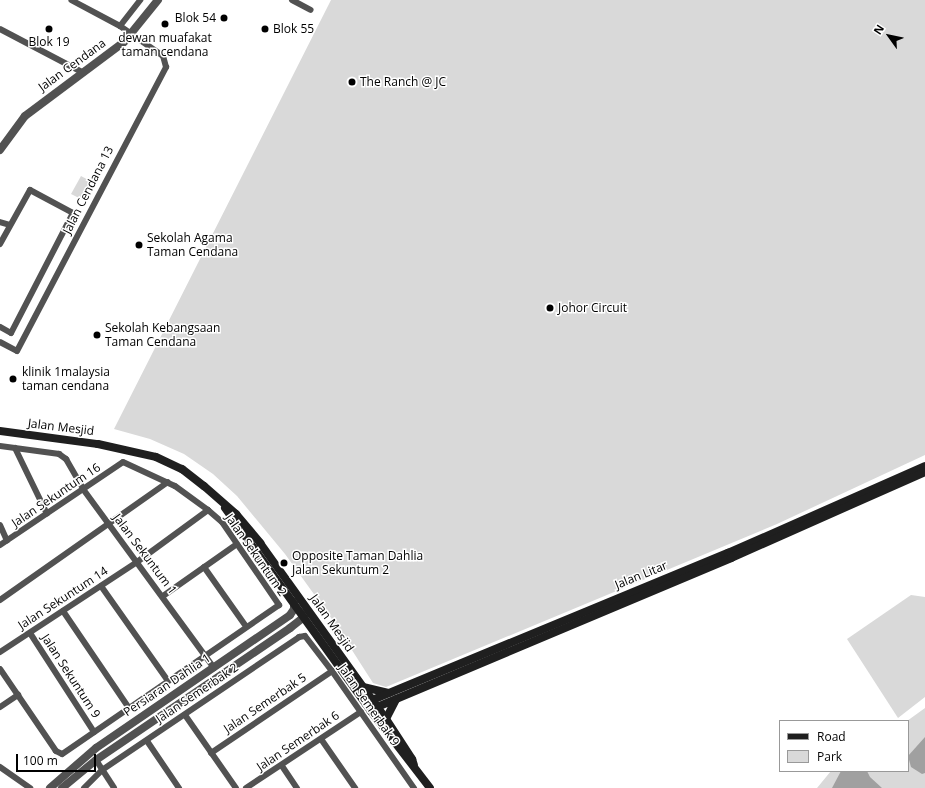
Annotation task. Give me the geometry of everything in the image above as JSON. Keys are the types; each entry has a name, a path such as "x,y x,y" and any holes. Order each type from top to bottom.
{"main road":[{"name":"Jalan Mesjid","path":"0,431 98,444 156,457 182,469 236,514 255,537 363,686 369,701"},
{"name":"Jalan Litar","path":"369,701 728,553 925,466"},
{"name":"Jalan Litar","path":"374,709 396,698 751,549 925,472"},
{"name":"Jalan Mesjid","path":"221,503 304,617 369,701 408,761 414,765"},
{"path":"363,686 388,693"},
{"path":"386,719 396,698"},
{"name":"Jalan Mesjid","path":"374,709 386,719 430,788"}],"street":[{"path":"120,26 140,0"},
{"name":"Jalan Cendana","path":"0,150 25,116 132,35 158,0"},
{"path":"292,0 311,10"},
{"name":"Jalan Cendana 13","path":"22,340 166,67 163,56 120,26 74,1"},
{"path":"0,29 82,72"},
{"path":"0,244 30,190 73,213 11,333"},
{"path":"0,222 10,225"},
{"path":"0,327 22,340 17,351 0,342"},
{"path":"0,446 14,448 47,514"},
{"name":"Jalan Sekuntum 1","path":"14,448 59,454 66,459 83,490 163,596 214,668"},
{"name":"Jalan Sekuntum 16","path":"0,545 124,462"},
{"name":"Jalan Sekuntum 2","path":"18,695 52,745 58,753 62,754 279,605 222,522 208,510 168,482 124,462"},
{"path":"0,600 110,525 168,482"},
{"name":"Jalan Sekuntum 14","path":"0,652 137,562 208,510"},
{"path":"0,525 7,541"},
{"path":"163,596 237,544"},
{"path":"204,567 245,625"},
{"path":"101,586 168,681"},
{"name":"Persiaran Dahlia 1","path":"50,788 96,748 214,668 293,612 294,602"},
{"path":"304,617 307,608"},
{"path":"63,611 129,708"},
{"name":"Persiaran Dahlia 1","path":"62,788 96,760 304,617"},
{"path":"283,619 291,621 290,628"},
{"name":"Jalan Sekuntum 9","path":"30,633 94,732"},
{"name":"Jalan Semerbak 9","path":"305,636 332,671 414,788"},
{"name":"Jalan Semerbak 2","path":"84,788 102,770 185,716 299,637 305,636"},
{"path":"0,669 18,695 0,707"},
{"name":"Jalan Semerbak 5","path":"211,753 332,671"},
{"name":"Jalan Semerbak 6","path":"246,788 282,766 361,712"},
{"path":"185,716 236,788"},
{"path":"321,739 355,788"},
{"path":"147,740 179,788"},
{"path":"96,760 114,788"},
{"path":"282,766 297,788"},
{"path":"0,767 30,788"}],"green space":[{"name":"Johor Circuit","path":"331,0 925,0 925,455 777,524 386,687 373,683 334,622 285,554 237,496 213,474 184,454 150,439 114,429"},
{"path":"81,176 92,182 83,200 71,194"},
{"path":"911,595 925,597 925,697 898,718 847,639"},
{"path":"925,708 925,788 817,788 830,772 909,772 908,720"}],"shaded area":[{"path":"925,737 925,773 922,774 911,767 909,755"},
{"path":"840,772 868,772 870,777 882,788 832,788"}],"place":[{"name":"Blok 54","path":"224,18"},
{"name":"dewan muafakat taman cendana","path":"165,24"},
{"name":"Blok 19","path":"49,29"},
{"name":"Blok 55","path":"265,29"},
{"name":"The Ranch @ JC","path":"352,82"},
{"name":"Sekolah Agama Taman Cendana","path":"139,245"},
{"name":"Johor Circuit","path":"550,308"},
{"name":"Sekolah Kebangsaan Taman Cendana","path":"97,335"},
{"name":"klinik 1malaysia taman cendana","path":"13,379"},
{"name":"Opposite Taman Dahlia Jalan Sekuntum 2","path":"284,563"}]}
